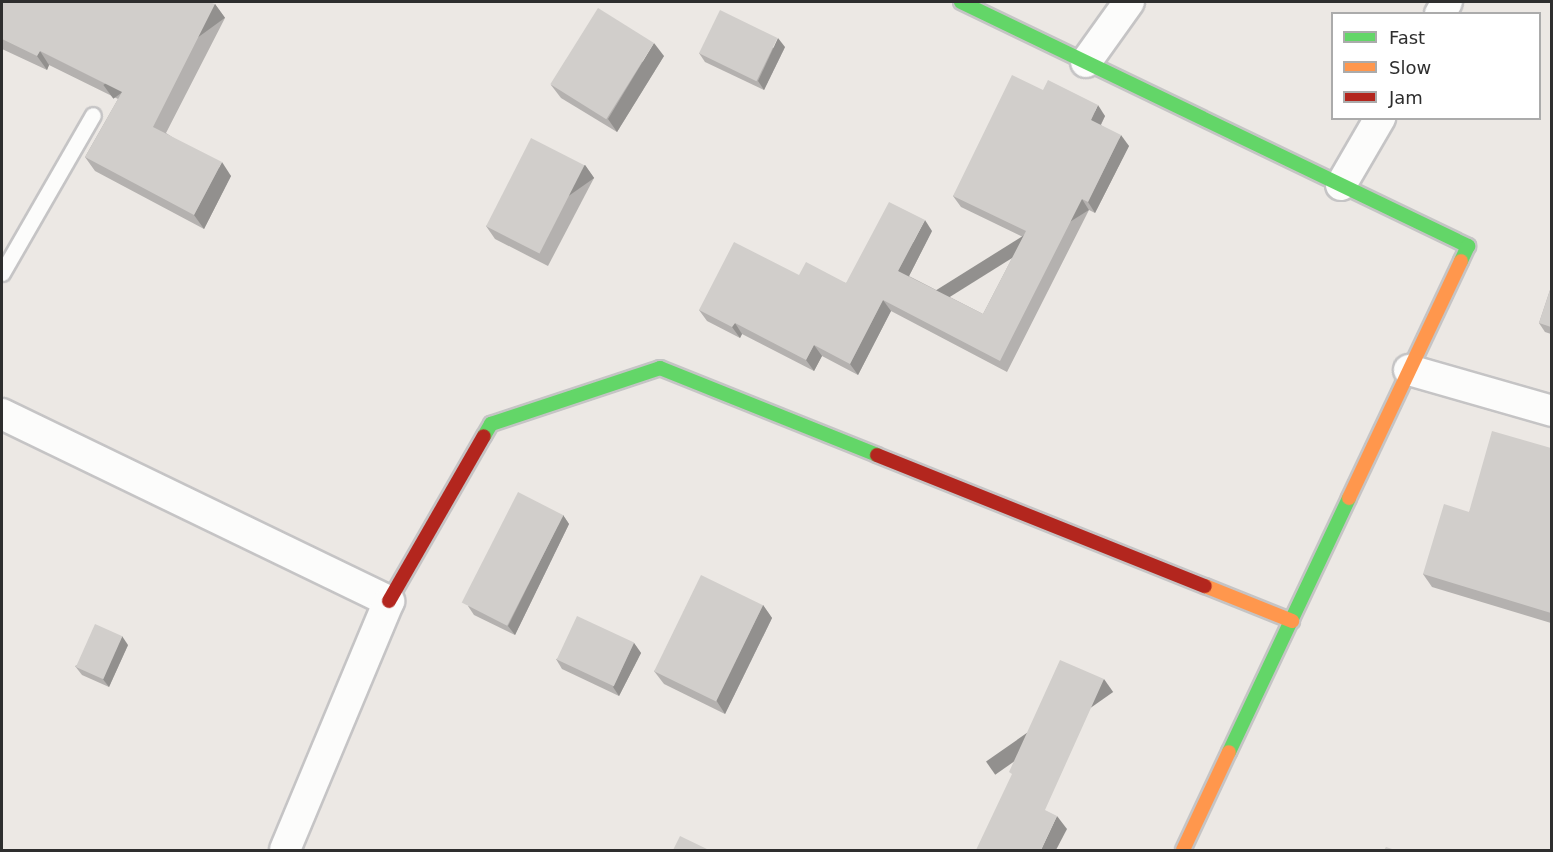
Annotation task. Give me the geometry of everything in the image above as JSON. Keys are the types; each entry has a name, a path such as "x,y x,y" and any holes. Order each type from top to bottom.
{"street":[{"path":"961,2 1468,246 1183,850"},
{"path":"1086,62 1129,2"},
{"path":"1341,185 1379,120"},
{"path":"285,850 389,601 491,424 660,368 1292,621"},
{"path":"1409,370 1551,411"},
{"path":"2,414 389,601"}],"lane":[{"path":"2,273 93,115"}],"building":[{"path":"2,2 209,2 215,4 153,127 222,162 194,215 85,157 122,92 40,51 37,56 2,39"},
{"path":"598,8 654,43 606,119 550,84"},
{"path":"720,10 778,38 756,81 699,53"},
{"path":"1012,75 1043,90 1048,80 1098,105 1091,120 1121,135 1088,202 1082,199 1000,361 883,300 850,364 814,345 806,360 735,323 732,327 699,310 734,242 799,275 806,262 846,283 889,202 925,220 898,271 983,314 1026,231 953,196"},
{"path":"531,138 584,165 540,253 486,226"},
{"path":"1551,287 1551,327 1539,323"},
{"path":"1492,431 1551,448 1551,613 1423,574 1444,504 1469,512"},
{"path":"518,492 563,515 507,626 462,602"},
{"path":"701,575 763,605 716,701 654,671"},
{"path":"577,616 634,643 614,686 557,660"},
{"path":"95,624 122,636 103,679 76,667"},
{"path":"1060,660 1104,679 1045,810 1057,816 1041,850 976,850 1012,774 1009,772"},
{"path":"680,836 709,850 673,850"}],"traffic: fast":[{"path":"961,2 1468,246 1461,261"},
{"path":"484,436 491,424 660,368 877,455"},
{"path":"1229,752 1349,498"}],"traffic: slow":[{"path":"1349,498 1461,261"},
{"path":"1205,586 1292,621"},
{"path":"1183,850 1229,752"}],"traffic: jam":[{"path":"389,601 484,436"},
{"path":"877,455 1205,586"}]}
